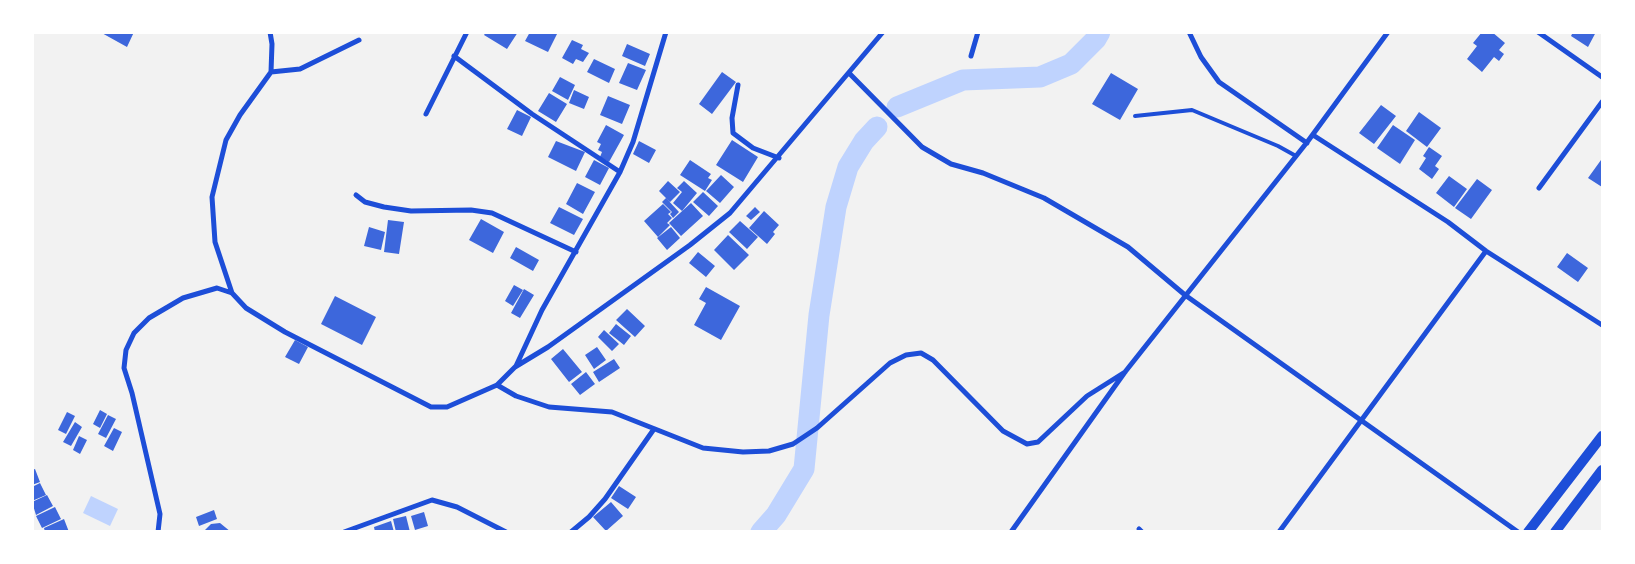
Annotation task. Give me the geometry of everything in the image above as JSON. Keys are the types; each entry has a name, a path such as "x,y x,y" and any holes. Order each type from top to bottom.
{"main road":[{"path":"1528,532 1602,436"},
{"path":"1555,532 1602,470"}],"street":[{"path":"270,32 272,44 271,72 240,115 226,140 212,197 216,242 232,293 246,308 286,332 431,408 447,407 497,385 515,367 543,350 690,245 730,213 779,158 883,32"},
{"path":"426,114 467,32"},
{"path":"515,367 529,342 542,310 620,172 632,142 666,32"},
{"path":"971,56 978,32"},
{"path":"1189,32 1201,57 1219,82 1307,143"},
{"path":"1011,532 1125,372 1307,143 1388,32"},
{"path":"1538,32 1602,78"},
{"path":"271,72 300,69 359,40"},
{"path":"454,56 532,114 620,172"},
{"path":"849,74 922,147 951,164 983,174 1044,198 1128,247 1185,296 1518,532"},
{"path":"738,85 732,118 733,133 742,142 753,148 779,158"},
{"path":"1539,188 1602,102"},
{"path":"1313,135 1448,222 1486,251 1602,325"},
{"path":"356,195 365,202 411,211 471,210 492,213 576,252"},
{"path":"1279,532 1486,251"},
{"path":"158,532 160,514 132,393 124,368 126,350 134,333 150,318 182,298 217,288 232,293"},
{"path":"529,342 532,350 543,350"},
{"path":"497,385 516,396 549,407 612,412 703,448 743,452 769,451 793,444 817,428 890,363 906,355 921,354 934,360 1003,430 1028,444 1038,442 1087,396 1125,372"},
{"path":"571,532 589,517 605,499 654,429"},
{"path":"344,532 432,500 457,507 506,532"}],"lane":[{"path":"1135,116 1192,110 1278,146 1296,156"}],"water":[{"path":"91,496 118,509 110,526 83,513"}],"building":[{"path":"100,32 134,32 127,47"},
{"path":"486,32 518,32 507,49 484,35"},
{"path":"530,32 554,32 557,34 548,52 525,41"},
{"path":"1482,32 1492,32 1505,43 1499,50 1504,54 1499,61 1494,57 1482,72 1467,59 1477,46 1473,43"},
{"path":"1573,32 1596,32 1588,47 1571,36"},
{"path":"572,40 583,45 581,49 589,53 583,62 576,59 573,64 562,58"},
{"path":"627,44 650,54 645,66 622,56"},
{"path":"594,59 615,69 609,83 587,72"},
{"path":"628,63 646,70 637,90 619,83"},
{"path":"722,72 736,82 712,114 699,104"},
{"path":"1111,73 1138,89 1120,120 1092,104"},
{"path":"560,77 575,85 568,100 552,91"},
{"path":"574,90 589,97 584,109 569,103"},
{"path":"549,93 567,104 556,122 538,111"},
{"path":"608,96 630,105 622,124 600,115"},
{"path":"1381,105 1396,116 1374,144 1359,133"},
{"path":"517,110 531,117 522,136 507,129"},
{"path":"1419,112 1441,128 1427,147 1406,131"},
{"path":"606,125 624,135 609,162 600,157 602,152 598,150 601,144 597,142"},
{"path":"1393,125 1415,140 1400,164 1377,148"},
{"path":"732,140 758,157 743,182 716,165"},
{"path":"556,141 585,152 576,171 548,157"},
{"path":"639,141 656,150 649,163 633,154"},
{"path":"1429,147 1442,156 1435,166 1439,169 1432,179 1419,169 1426,158 1423,156"},
{"path":"594,160 609,168 600,185 585,177"},
{"path":"690,160 711,174 708,178 712,180 705,191 680,175"},
{"path":"1602,161 1602,187 1588,178"},
{"path":"721,175 734,187 720,203 706,191"},
{"path":"1449,176 1467,189 1454,207 1436,193"},
{"path":"1477,179 1492,190 1471,219 1455,208"},
{"path":"668,181 680,192 670,202 659,191"},
{"path":"684,181 697,193 682,211 673,203 682,192 677,188"},
{"path":"577,183 595,192 583,214 566,204"},
{"path":"703,192 718,206 709,216 693,202"},
{"path":"666,198 679,212 673,218 670,214 672,212 662,202"},
{"path":"691,203 703,216 681,236 669,223"},
{"path":"663,204 671,212 668,214 672,218 667,223 670,225 658,237 644,221"},
{"path":"559,207 583,219 574,235 550,223"},
{"path":"755,207 760,212 751,220 746,216"},
{"path":"764,211 779,225 767,244 749,228"},
{"path":"481,219 504,232 493,253 469,240"},
{"path":"388,220 404,222 399,254 384,252"},
{"path":"740,221 758,237 747,249 729,232"},
{"path":"369,227 385,232 381,250 364,246"},
{"path":"671,227 680,238 667,250 657,238"},
{"path":"728,235 749,255 734,270 714,250"},
{"path":"516,247 539,260 533,271 510,258"},
{"path":"698,252 715,266 706,277 689,263"},
{"path":"1567,253 1588,268 1578,282 1557,267"},
{"path":"514,285 523,290 513,306 505,301"},
{"path":"706,287 740,306 721,340 694,325 706,303 699,299"},
{"path":"524,289 534,295 520,318 511,313"},
{"path":"335,296 376,317 362,345 321,324"},
{"path":"627,309 645,326 635,337 616,320"},
{"path":"616,324 631,336 624,345 609,333"},
{"path":"604,330 619,344 612,351 598,337"},
{"path":"295,340 308,347 299,364 285,357"},
{"path":"597,347 606,360 594,369 585,355"},
{"path":"563,349 582,372 569,382 551,359"},
{"path":"614,359 620,368 599,382 593,372"},
{"path":"586,372 595,384 580,395 571,384"},
{"path":"100,410 107,414 100,428 93,424"},
{"path":"67,412 75,416 66,434 58,430"},
{"path":"108,415 116,419 106,438 98,434"},
{"path":"75,422 82,427 71,446 63,442"},
{"path":"114,428 122,432 113,451 104,446"},
{"path":"79,436 87,440 80,454 73,450"},
{"path":"35,469 40,482 32,485 32,470"},
{"path":"40,483 46,495 32,501 32,487"},
{"path":"619,486 636,497 628,509 611,498"},
{"path":"47,495 53,506 36,515 32,502"},
{"path":"611,502 623,516 606,531 593,517"},
{"path":"55,507 61,519 42,528 36,516"},
{"path":"214,510 217,519 199,526 196,517"},
{"path":"424,512 428,526 415,530 411,516"},
{"path":"406,516 410,532 396,532 393,519"},
{"path":"64,519 69,532 45,532 44,528"},
{"path":"391,521 394,532 375,532 374,527"},
{"path":"220,523 231,532 203,532 211,524"}],"waterway":[{"path":"897,107 963,80 1040,77 1071,64 1096,39 1100,32"},
{"path":"761,532 776,515 804,469 819,315 836,207 848,167 864,141 877,127"}]}
